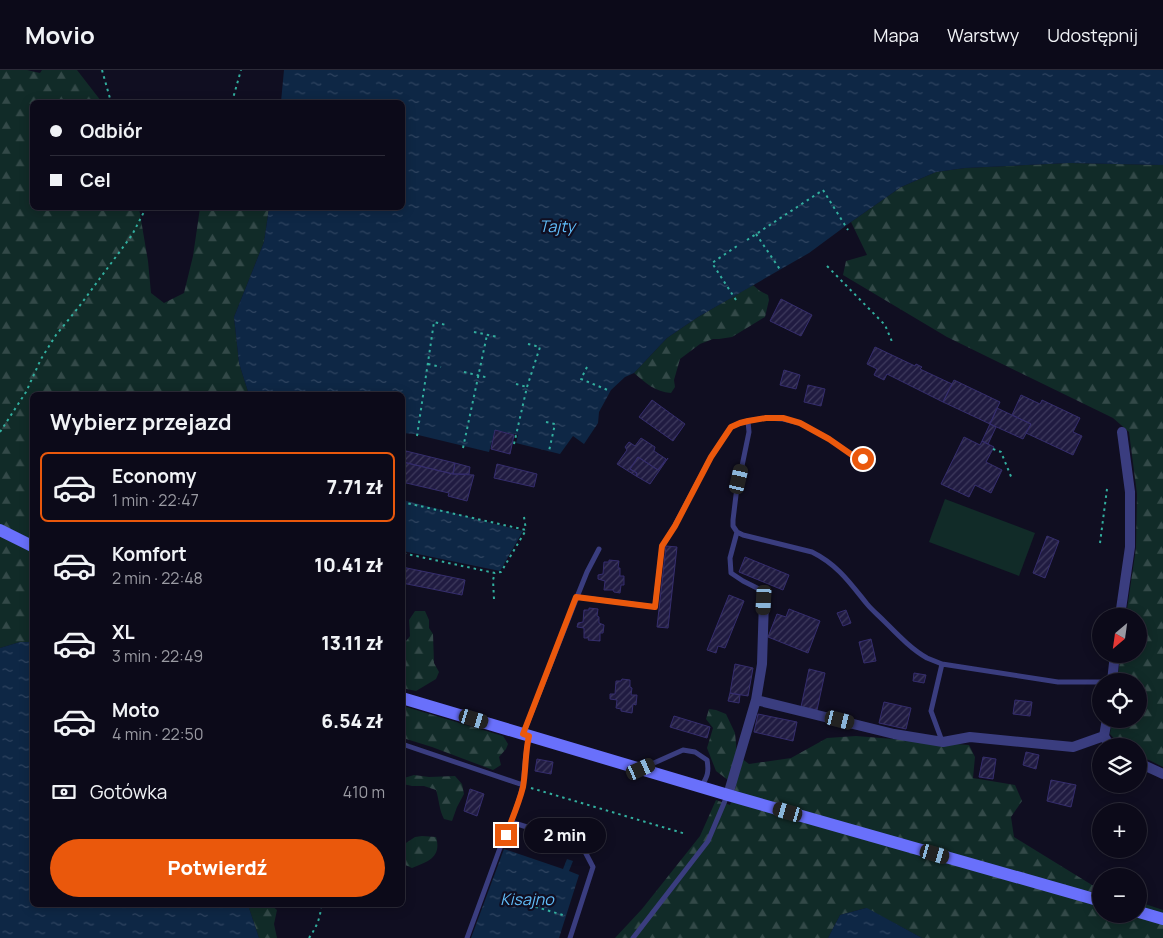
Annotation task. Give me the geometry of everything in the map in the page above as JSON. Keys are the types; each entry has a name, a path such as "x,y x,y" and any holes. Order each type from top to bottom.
{"main road":[{"path":"0,530 30,545"},
{"path":"405,699 728,795 1092,898"},
{"path":"1147,914 1163,919"}],"street":[{"path":"1121,608 1130,547 1130,492 1122,432"},
{"path":"728,795 756,700 762,664 764,600"},
{"path":"756,700 894,734 943,742 970,737 1073,747 1104,736 1105,728"},
{"path":"1147,767 1163,774"}],"lane":[{"path":"576,597 655,607 662,546 675,526 711,457 731,427 748,421 783,418 800,423 829,439 852,455 863,459 871,457"},
{"path":"748,421 749,432 736,495 733,520 737,532 812,552 822,557 834,565 868,606 927,658 942,664 1058,682 1092,682"},
{"path":"737,532 730,558 731,573 761,590 764,600"},
{"path":"467,938 519,802 523,785 527,746 526,735 576,597 599,549"},
{"path":"942,664 931,711 943,742"},
{"path":"405,745 523,785"},
{"path":"641,769 683,750 695,752 707,760 709,769 706,780 701,787"},
{"path":"633,938 708,841 728,795"},
{"path":"511,822 576,842 581,844 585,850 593,866 570,938"}],"path":[{"path":"102,70 110,100"},
{"path":"232,100 240,70"},
{"path":"747,240 823,190 848,230"},
{"path":"0,432 26,392 41,358 132,235 145,210"},
{"path":"756,234 781,271"},
{"path":"736,300 712,263 740,244"},
{"path":"826,266 885,325 893,344"},
{"path":"417,436 434,322 446,325"},
{"path":"474,332 498,337"},
{"path":"463,448 487,335"},
{"path":"514,444 527,387 540,347 528,344"},
{"path":"428,364 441,367"},
{"path":"587,366 581,379 610,391"},
{"path":"464,372 489,378"},
{"path":"516,384 527,387"},
{"path":"546,422 555,424 549,451"},
{"path":"993,449 1000,452 1012,479"},
{"path":"1100,543 1107,489"},
{"path":"405,503 526,530"},
{"path":"405,554 495,573 501,572 526,530 524,517"},
{"path":"494,599 493,580 495,573"},
{"path":"523,785 686,834"},
{"path":"523,903 566,916"},
{"path":"309,938 315,930 321,914 321,907"}],"green space":[{"path":"0,70 27,70 40,73 42,70 77,70 100,100 30,100 30,210 139,210 151,293 164,303 184,293 193,256 200,210 269,210 264,242 234,317 239,363 248,392 30,392 30,642 20,642 0,648"},
{"path":"1069,163 1163,165 1163,767 1147,759 1147,738 1114,738 1110,734 1111,728 1147,728 1147,673 1118,673 1120,663 1148,662 1148,608 1127,608 1136,548 1137,494 1129,432 1113,418 947,337 843,275 846,261 867,255 851,222 901,187 936,172 965,168"},
{"path":"753,285 768,295 769,300 765,317 732,337 713,339 700,344 680,359 674,380 675,387 671,393 655,389 634,373 667,338 698,317"},
{"path":"945,499 1035,533 1019,576 929,542"},
{"path":"415,611 425,611 429,620 429,628 433,634 434,663 439,672 436,679 416,691 405,689 405,642 410,636 409,620"},
{"path":"405,707 503,736 508,744 499,757 501,765 493,770 405,739"},
{"path":"709,709 726,714 735,733 737,755 749,764 791,758 827,738 856,736 969,745 975,757 973,778 1015,785 1022,801 1011,817 1014,837 1092,885 1092,923 1147,923 1147,905 1163,910 1163,938 922,938 866,908 840,915 828,938 615,938 642,909 700,836 716,800 730,805 736,786 716,771 707,748 713,728 706,719"},
{"path":"414,775 429,777 455,776 462,784 464,794 452,821 444,819 436,790 424,786 405,784 405,778"},
{"path":"415,837 436,837 437,849 432,858 412,868 405,865 405,844"},
{"path":"249,907 273,907 277,910 274,924 277,938 259,938"}],"water":[{"name":"Tajty","path":"284,70 1163,70 1163,165 1069,163 965,168 936,172 901,187 809,253 698,317 667,338 634,373 625,377 611,390 599,412 598,423 584,444 573,436 560,454 516,443 518,435 495,430 489,452 405,433 405,392 248,392 239,363 234,317 264,242 269,210 405,210 405,100 281,100"},
{"path":"405,501 523,531 500,571 405,551"},
{"path":"20,642 30,642 30,907 249,907 259,938 0,938 0,648"},
{"name":"Kisajno","path":"504,849 563,869 567,859 573,861 569,871 579,875 559,938 471,938"},
{"path":"867,908 922,938 828,938 840,915"}],"building":[{"path":"781,299 812,315 801,336 770,321"},
{"path":"875,347 915,366 916,364 922,367 920,369 952,384 943,402 887,374 884,380 874,375 877,369 867,364"},
{"path":"784,370 800,375 796,389 780,385"},
{"path":"954,380 1000,402 990,424 943,402"},
{"path":"808,385 825,389 821,406 804,402"},
{"path":"1021,395 1040,404 1042,400 1080,418 1073,432 1082,436 1073,455 1026,433 1031,424 1012,415"},
{"path":"652,400 685,424 673,441 639,417"},
{"path":"997,408 1031,424 1023,439 990,424"},
{"path":"990,424 996,427 988,444 982,441"},
{"path":"495,430 514,435 510,454 491,449"},
{"path":"964,437 980,445 982,441 994,447 986,462 1002,470 991,493 975,485 969,497 941,484"},
{"path":"641,438 655,447 654,451 666,459 658,470 638,457 630,469 637,473 636,476 617,464 627,450 625,447 629,442 635,446"},
{"path":"406,451 455,463 453,474 405,462"},
{"path":"638,457 658,470 668,458 650,484 636,476 637,473 630,469"},
{"path":"405,462 453,474 474,475 467,501 448,496 449,493 405,483"},
{"path":"455,463 470,467 469,474 453,474"},
{"path":"497,464 537,474 534,487 494,478"},
{"path":"1047,536 1059,541 1045,578 1033,573"},
{"path":"666,546 677,547 668,628 657,627"},
{"path":"745,557 789,575 783,590 739,572"},
{"path":"609,560 619,561 620,576 624,576 624,585 621,585 620,593 613,590 604,590 605,581 598,579 598,575 603,574 604,562 609,562"},
{"path":"405,568 465,580 462,595 405,584"},
{"path":"729,595 744,601 725,648 718,646 716,653 707,650"},
{"path":"589,608 598,609 599,623 604,625 603,633 600,633 600,641 584,638 584,628 577,627 578,623 583,622 584,610 589,610"},
{"path":"789,609 820,621 808,653 768,637 777,614 786,617"},
{"path":"846,610 851,623 843,626 837,613"},
{"path":"871,639 876,661 864,663 859,642"},
{"path":"735,664 753,668 748,696 730,693"},
{"path":"809,669 825,673 817,710 801,707"},
{"path":"914,673 926,675 924,683 913,681"},
{"path":"622,679 630,680 631,695 637,695 636,705 633,704 632,713 616,708 617,700 610,699 610,694 615,694 616,681 621,681"},
{"path":"730,693 740,695 739,703 728,701"},
{"path":"1015,700 1032,702 1030,716 1013,714"},
{"path":"884,702 911,708 906,729 879,723"},
{"path":"758,714 797,722 793,741 754,732"},
{"path":"674,716 710,727 707,738 670,727"},
{"path":"1026,752 1039,755 1036,769 1023,765"},
{"path":"983,757 996,759 993,779 979,777"},
{"path":"537,759 553,762 551,774 535,771"},
{"path":"1051,780 1076,785 1071,807 1047,801"},
{"path":"470,789 484,794 477,816 464,811"}],"route":[{"path":"506,835 519,802 523,785 529,736 523,734 576,597 655,607 662,546 675,526 711,457 731,427 748,421 783,418 800,423 829,439 852,455 863,459"}]}
